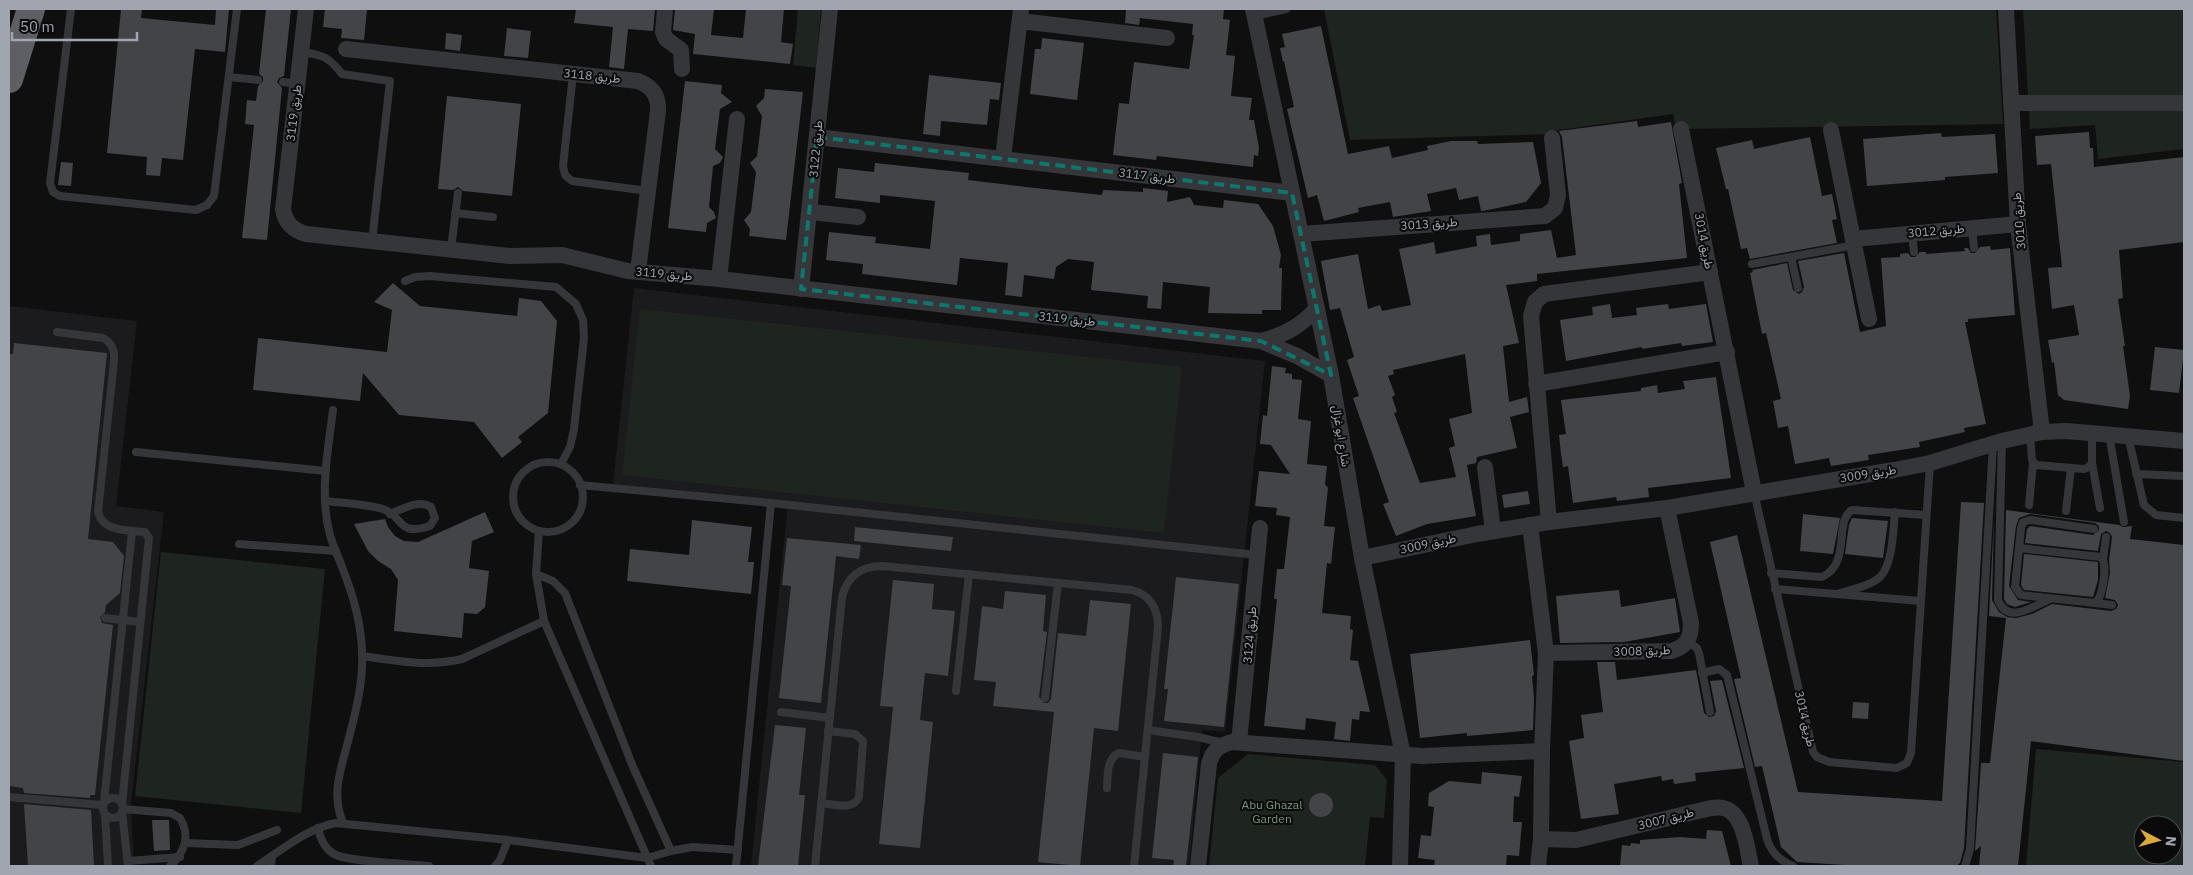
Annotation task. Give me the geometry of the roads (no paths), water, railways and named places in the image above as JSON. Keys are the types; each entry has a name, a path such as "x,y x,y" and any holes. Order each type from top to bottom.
{"highway":[{"path":"9,79 31,9"}],"street":[{"name":"طريق 3119","path":"306,9 302,52 290,83 283,209 284,217 297,231 306,234 510,256 557,254 583,259 610,268 719,278 801,290 1261,341"},
{"path":"665,9 663,32 666,39 681,50 682,69"},
{"name":"طريق 3122","path":"801,290 811,212 830,9"},
{"name":"طريق 3010","path":"2006,9 2018,224 2036,433"},
{"name":"شارع ابو غزال","path":"1254,12 1331,375 1362,558 1403,755 1400,866"},
{"path":"1003,158 1021,15 1167,38"},
{"name":"طريق 3118","path":"346,48 644,83 654,92 659,105 638,271"},
{"path":"2010,103 2184,103"},
{"path":"719,278 737,119"},
{"name":"طريق 3014","path":"1682,129 1754,492"},
{"path":"1831,130 1869,319"},
{"name":"طريق 3117","path":"817,136 908,149 1003,158 1292,194"},
{"name":"طريق 3013","path":"1301,234 1544,216 1555,208 1558,195 1552,138"},
{"path":"811,212 858,217"},
{"name":"طريق 3012","path":"1854,242 1912,234 2018,224"},
{"path":"1549,522 1536,384 1532,316 1535,302 1544,294 1710,272"},
{"path":"1261,341 1277,337 1292,330 1306,321 1317,308"},
{"path":"1261,341 1297,356 1331,375"},
{"path":"1536,384 1727,352"},
{"name":"طريق 3009","path":"1362,558 1493,531 1549,522 1667,508 1930,463 1998,442 2036,433 2092,433 2184,440"},
{"path":"1485,467 1493,531"},
{"name":"طريق 3008","path":"1546,653 1672,651 1681,648 1688,642 1691,633 1691,623 1667,508"},
{"path":"1530,525 1546,653 1541,839 1538,866"},
{"name":"طريق 3124","path":"1232,743 1260,528"},
{"path":"1198,866 1209,764 1214,752 1232,743 1403,755 1445,756 1542,752"},
{"name":"طريق 3007","path":"1541,839 1576,840 1711,808 1724,808 1734,814 1739,822 1751,866"}],"lane":[{"path":"71,9 51,187 56,195 196,210 207,206 214,196 238,9"},
{"path":"1254,12 1286,9"},
{"path":"302,52 322,55 335,64 342,74 390,81 372,241"},
{"path":"573,74 563,166 565,175 572,181 648,191"},
{"path":"229,77 258,80"},
{"path":"451,249 458,193"},
{"path":"455,213 493,216"},
{"path":"1972,228 1974,248"},
{"path":"1912,234 1914,252"},
{"path":"1752,264 1854,242"},
{"path":"1791,257 1798,288"},
{"path":"405,281 423,276 556,288 576,304 583,320 584,338 572,438 561,464"},
{"path":"57,332 102,338 108,341 114,350 98,512 102,522 110,528 144,532 149,538 122,808 128,864 180,858"},
{"path":"333,410 326,471 325,501 330,534 356,606 360,623 362,656 360,682 352,724 337,783 337,803 343,822"},
{"path":"2029,505 2036,433"},
{"path":"2092,433 2092,463 2100,508"},
{"path":"2109,434 2124,522"},
{"path":"2128,436 2142,500 2147,509 2156,515 2184,518"},
{"path":"1998,442 1998,600 2008,611 2022,613 2052,598"},
{"path":"1965,866 1970,849 1998,442"},
{"path":"136,452 326,471"},
{"path":"552,462 561,464 572,472 580,485 582,501 576,517 556,531 540,531 524,523 515,508 513,499 516,482 527,468 535,464 552,462"},
{"name":"طريق 3014","path":"1754,492 1810,746 1817,757 1829,762 1897,768 1907,763 1910,758 1930,463"},
{"path":"2034,463 2040,467 2071,468 2087,468 2092,463"},
{"path":"2066,511 2071,468"},
{"path":"2136,474 2184,476"},
{"path":"580,485 771,503 1257,555"},
{"path":"325,501 383,509 404,526 415,530 430,526 435,518 431,507 424,503 416,504 390,514"},
{"path":"736,866 771,503"},
{"path":"1771,573 1822,577 1828,574 1838,562 1848,513 1857,510 1926,515"},
{"path":"1836,594 1875,580 1884,572 1889,560 1895,512"},
{"path":"2094,529 2026,520 2020,528 2016,590 2021,595 2112,605"},
{"path":"108,866 103,803 132,530"},
{"path":"540,531 536,574 544,621 651,866"},
{"path":"2095,602 2101,595 2106,537"},
{"path":"240,544 336,551"},
{"path":"2019,548 2098,556 2104,559"},
{"path":"815,866 842,597 850,578 864,568 872,566 1132,590 1145,596 1154,606 1157,613 1158,627 1134,866"},
{"path":"536,574 553,581 565,593 633,767 670,851"},
{"path":"956,691 970,574"},
{"path":"1045,698 1058,582"},
{"path":"1775,589 1921,601"},
{"path":"105,618 140,622"},
{"path":"362,656 420,664 449,662 462,659 544,621"},
{"path":"1688,642 1697,648 1710,712"},
{"path":"1702,672 1719,669 1727,675 1767,839 1774,853 1786,864 1793,866"},
{"path":"781,712 830,718"},
{"path":"1148,730 1232,743"},
{"path":"821,803 849,806 855,804 859,797 863,741 855,734 828,731"},
{"path":"1107,788 1110,761 1115,755 1119,753 1145,756"},
{"path":"9,797 103,803 109,798 116,797 122,808"},
{"path":"105,815 114,818 122,808"},
{"path":"122,808 175,814 182,821 185,843 180,858 170,866"},
{"path":"257,866 318,828 343,822 508,840 647,858 670,851 702,847 738,850"},
{"path":"318,828 320,836 328,849 342,857 428,866"},
{"path":"185,843 238,845 277,830"},
{"path":"495,866 500,860 508,840"},
{"path":"271,866 272,856"}],"park label":[{"name":"Abu Ghazal Garden","path":"1272,812"}]}
